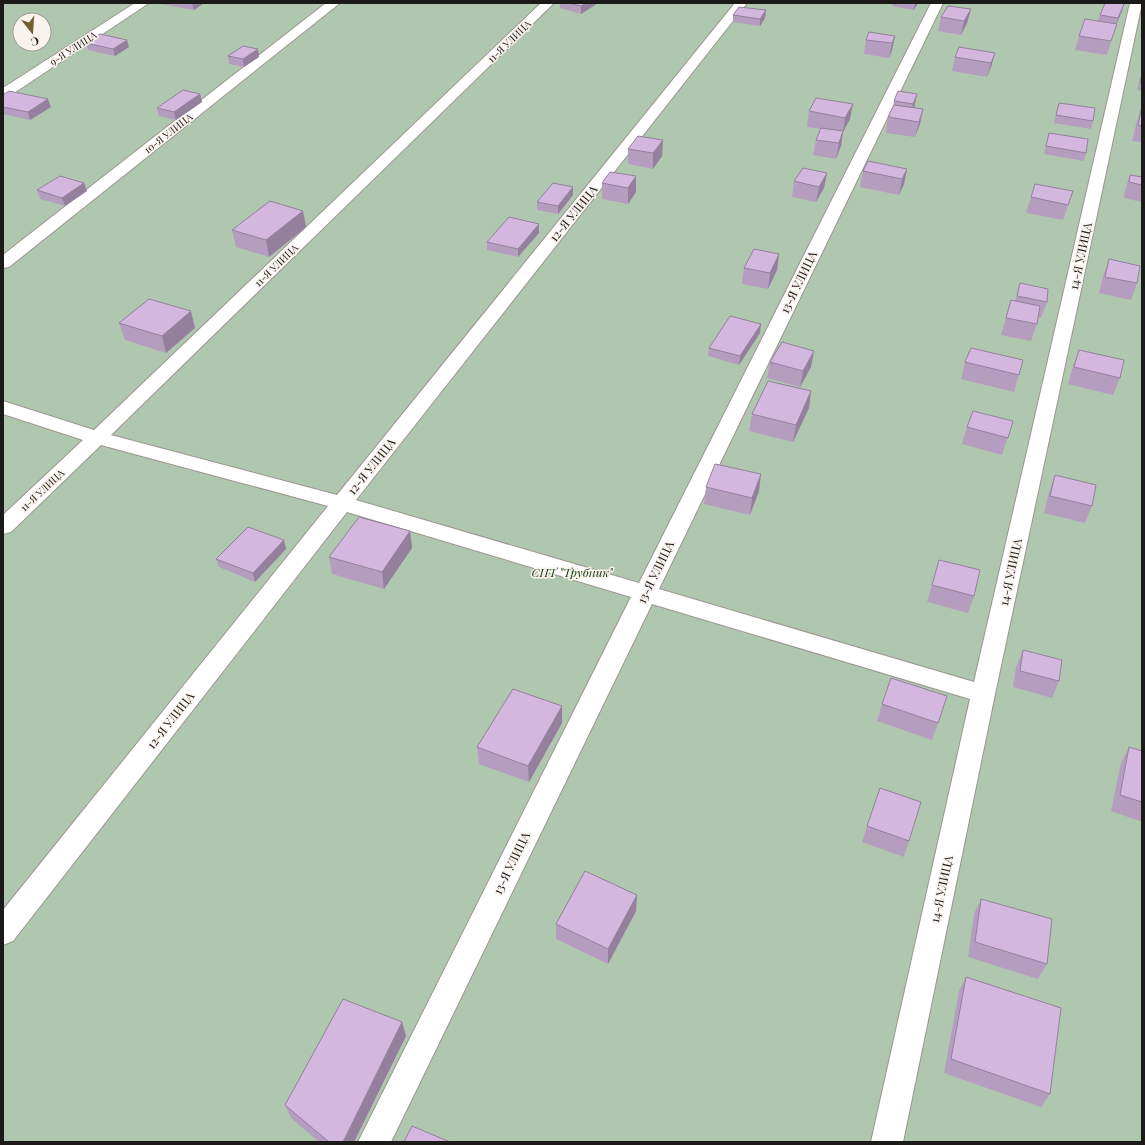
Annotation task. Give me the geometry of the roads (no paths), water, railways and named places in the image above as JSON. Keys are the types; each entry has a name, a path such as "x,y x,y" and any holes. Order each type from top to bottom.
{"lane":[{"name":"9-Я УЛИЦА","path":"3,94 143,3"},
{"name":"10-Я УЛИЦА","path":"3,263 334,3"},
{"name":"11-Я УЛИЦА","path":"3,527 548,3"},
{"name":"12-Я УЛИЦА","path":"3,932 342,503 741,3"},
{"name":"13-Я УЛИЦА","path":"374,1142 644,593 937,3"},
{"name":"14-Я УЛИЦА","path":"887,1142 983,694 1136,3"},
{"path":"3,407 97,438 342,503 983,694"}],"park label":[{"name":"СНТ \"Трубник\"","path":"572,572"}]}
